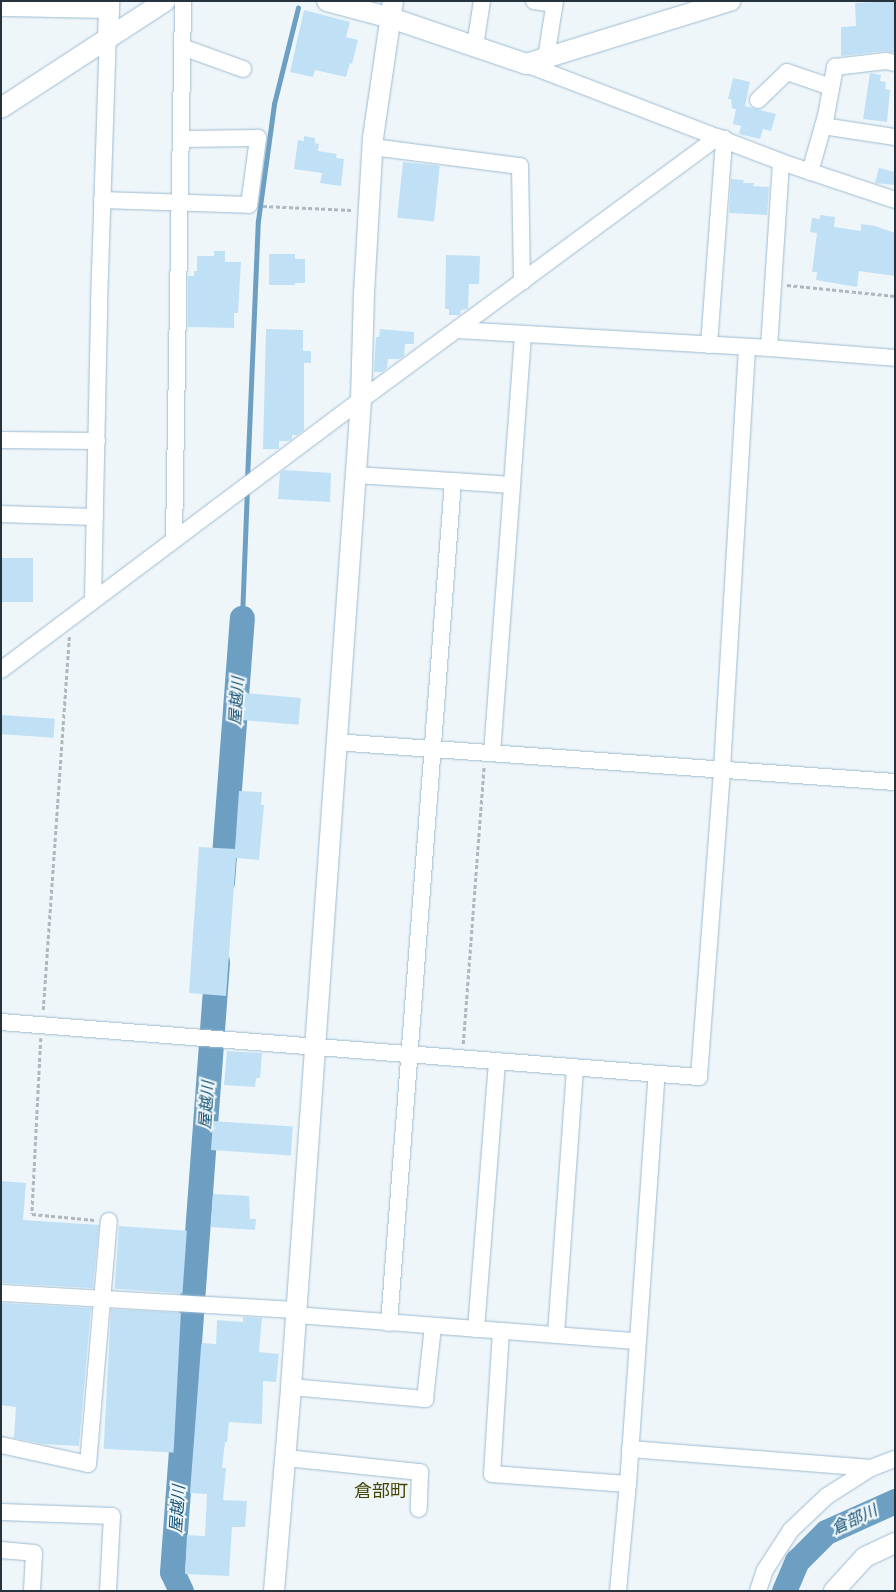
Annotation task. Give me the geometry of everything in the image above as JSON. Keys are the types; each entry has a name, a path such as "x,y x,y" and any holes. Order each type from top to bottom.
{"street":[{"path":"1,108 165,1"},
{"path":"174,540 183,1"},
{"path":"327,1 392,10 475,46 781,162 895,200"},
{"path":"475,46 482,1"},
{"path":"534,1 555,3 546,58"},
{"path":"526,64 694,6 730,1"},
{"path":"1,8 109,6 102,200 93,600"},
{"path":"274,1591 286,1458 335,742 361,400 364,293 373,147 392,10"},
{"path":"182,47 243,69"},
{"path":"810,172 823,126 835,67 886,61 895,63"},
{"path":"758,100 787,72 831,87"},
{"path":"823,126 895,137"},
{"path":"102,200 248,205 258,138 180,139"},
{"path":"1,670 361,400 721,138"},
{"path":"710,345 721,138"},
{"path":"373,147 520,166 522,282"},
{"path":"769,348 781,162"},
{"path":"457,330 769,348 895,358"},
{"path":"488,753 512,485 523,335"},
{"path":"1,1022 699,1077 722,769 747,348"},
{"path":"1,440 97,440"},
{"path":"355,476 512,485"},
{"path":"389,1323 411,1054 431,749 453,481"},
{"path":"1,514 95,517"},
{"path":"335,742 895,782"},
{"path":"476,1329 497,1061"},
{"path":"556,1334 575,1068"},
{"path":"618,1591 628,1484 657,1074"},
{"path":"1,1445 88,1464 108,1221"},
{"path":"1,1292 202,1305 433,1327 637,1341"},
{"path":"291,1387 425,1399 433,1327"},
{"path":"501,1331 492,1474 628,1484"},
{"path":"630,1449 871,1468"},
{"path":"286,1458 420,1472 419,1509"},
{"path":"758,1591 766,1570 791,1530 827,1496 871,1468 895,1459"},
{"path":"1,1512 112,1516 108,1591"},
{"path":"834,1591 865,1557 895,1543"},
{"path":"1,1550 34,1553 32,1591"}],"path":[{"path":"268,206 369,210"},
{"path":"772,283 895,296"},
{"path":"70,618 42,1025 32,1214 108,1221"},
{"path":"462,1058 488,753"}],"building":[{"path":"895,1 895,53 885,51 841,56 841,27 856,26 855,3"},
{"path":"304,10 350,22 346,37 358,40 352,64 350,63 346,77 315,70 313,77 290,72"},
{"path":"870,73 881,75 880,81 886,82 885,89 890,90 887,122 863,119"},
{"path":"733,78 750,82 745,106 776,114 771,131 763,129 760,139 739,134 741,126 733,124 736,109 732,108 731,99 728,99"},
{"path":"304,136 315,138 315,143 319,144 318,151 337,154 336,158 344,159 341,186 320,183 322,173 294,169 298,140 304,141"},
{"path":"403,162 440,166 434,222 397,218"},
{"path":"879,168 895,172 895,185 875,183"},
{"path":"731,179 744,180 743,183 754,183 753,186 769,187 767,215 729,213"},
{"path":"820,215 835,217 834,227 861,231 861,224 875,226 895,233 895,276 859,271 857,287 816,280 817,272 812,272 817,233 810,232 812,218 820,219"},
{"path":"214,251 225,251 225,262 241,262 238,313 234,313 234,328 188,327 188,276 194,276 194,271 197,271 197,256 214,256"},
{"path":"269,254 295,254 295,259 305,259 305,283 269,285"},
{"path":"446,255 480,256 479,284 469,284 468,309 461,310 460,315 449,315 449,309 445,309"},
{"path":"266,329 303,330 303,351 311,351 311,363 304,363 304,430 297,435 292,435 292,439 289,441 279,441 279,449 263,449"},
{"path":"380,329 414,332 414,344 405,344 404,356 399,359 388,359 387,368 382,372 374,372 376,337 379,337"},
{"path":"284,470 331,473 330,502 278,499 280,473"},
{"path":"1,558 33,558 33,602 1,602"},
{"path":"244,693 301,698 298,725 242,720"},
{"path":"1,715 55,719 54,738 1,734"},
{"path":"239,791 262,792 261,805 264,805 259,860 236,858 226,996 189,993 199,847 235,849"},
{"path":"227,1051 262,1053 260,1078 256,1078 255,1087 224,1085"},
{"path":"213,1121 293,1127 291,1156 211,1150"},
{"path":"1,1181 26,1183 23,1220 99,1225 93,1288 1,1283"},
{"path":"213,1194 249,1196 250,1219 256,1219 255,1230 211,1227"},
{"path":"119,1226 187,1231 182,1294 115,1289"},
{"path":"1,1303 91,1308 79,1446 43,1444 14,1438 16,1407 1,1405"},
{"path":"111,1309 181,1313 174,1452 104,1449"},
{"path":"243,1317 262,1318 259,1352 279,1354 276,1382 263,1381 262,1424 229,1422 227,1442 225,1442 222,1468 226,1468 223,1500 247,1501 245,1527 232,1527 229,1576 185,1574 187,1535 205,1536 207,1494 190,1493 201,1347 202,1343 216,1344 217,1320 243,1322"}],"waterway":[{"path":"247,480 258,221 274,104 298,8"},
{"path":"242,618 247,490"},
{"name":"屋越川","path":"222,882 242,618"},
{"name":"屋越川","path":"181,1591 172,1572 217,962"},
{"name":"倉部川","path":"784,1591 797,1561 826,1532 895,1501"}],"district":[{"name":"倉部町","path":"381,1491"}]}
